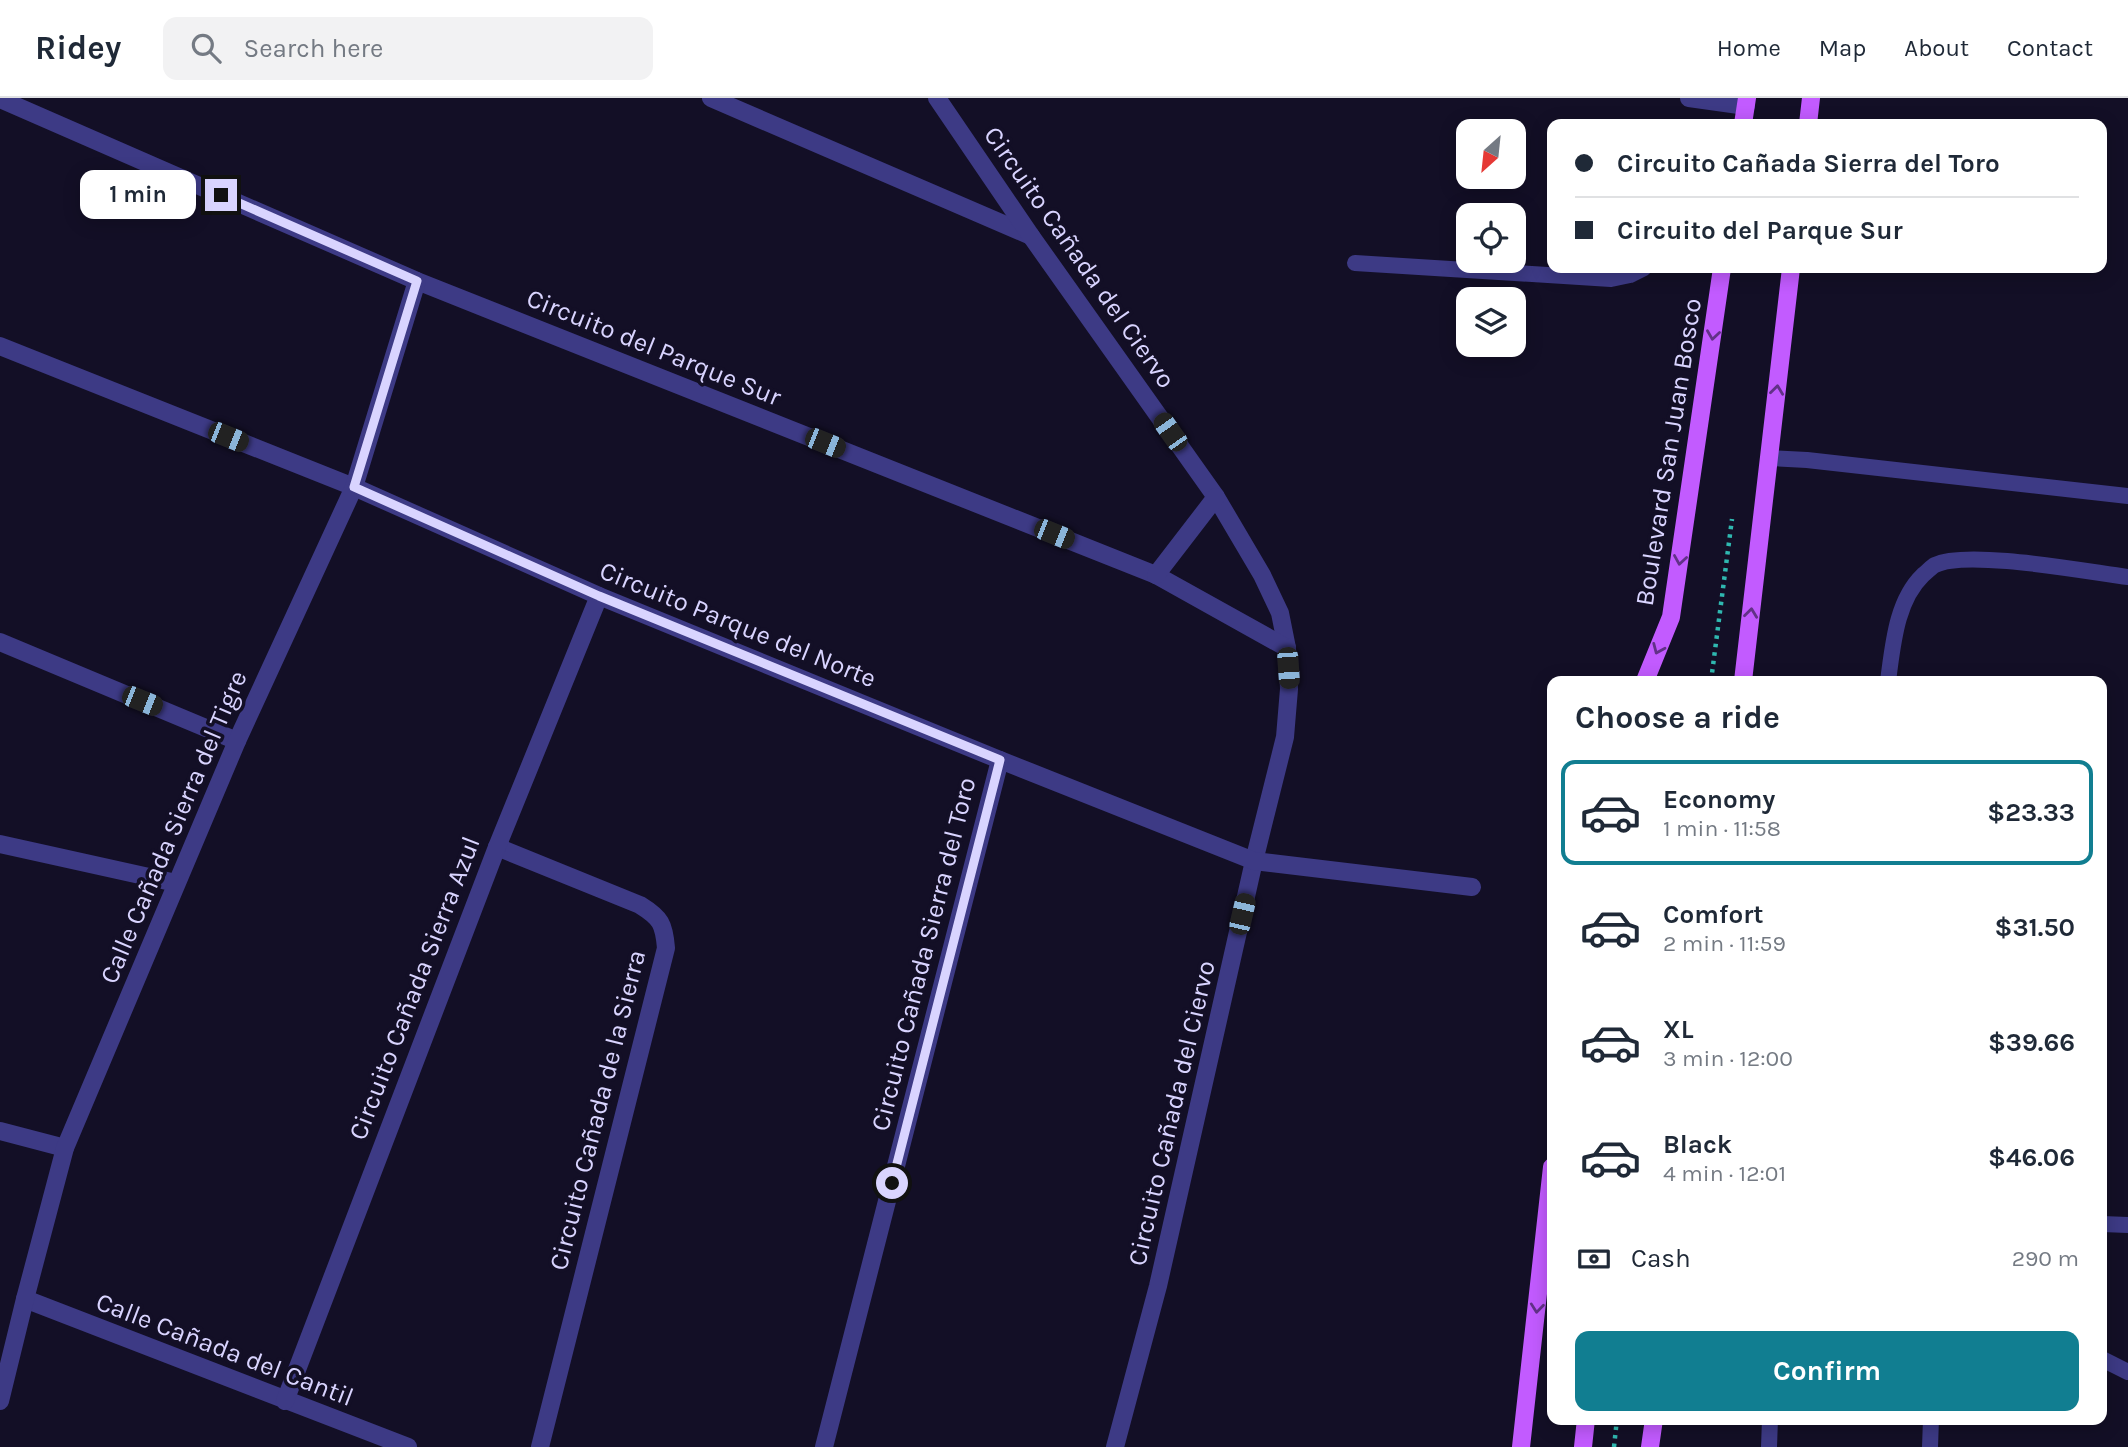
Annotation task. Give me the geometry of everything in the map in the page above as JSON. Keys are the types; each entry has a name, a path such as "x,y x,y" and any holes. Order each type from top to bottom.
{"main road":[{"path":"1809,119 1811,98"},
{"name":"Boulevard San Juan Bosco","path":"1647,676 1671,617 1721,273"},
{"path":"1744,676 1790,273"},
{"path":"1521,1447 1547,1212"},
{"path":"1583,1447 1585,1425"},
{"path":"1650,1447 1653,1425"}],"street":[{"path":"711,98 1031,236"},
{"name":"Circuito Cañada del Ciervo","path":"937,98 1216,497 1262,575 1280,613 1287,648 1289,689 1285,737 1254,861 1158,1286 1115,1447"},
{"path":"1689,98 1746,102"},
{"name":"Circuito del Parque Sur","path":"0,99 417,281 1156,575 1287,648"},
{"name":"Calle Cañada Sierra del Tigre","path":"0,1401 65,1148 237,741 354,487 417,281"},
{"name":"Circuito Parque del Norte","path":"0,346 354,487 599,596 1254,861 1472,887"},
{"path":"1156,575 1216,497"},
{"name":"Circuito Cañada Sierra Azul","path":"285,1401 496,847 599,596"},
{"path":"0,642 237,741"},
{"name":"Circuito Cañada Sierra del Toro","path":"824,1447 1000,760"},
{"path":"0,844 176,883"},
{"name":"Circuito Cañada de la Sierra","path":"496,847 640,905 655,915 664,928 666,948 540,1447"},
{"path":"0,1131 65,1148"},
{"name":"Calle Cañada del Cantil","path":"25,1299 408,1447"}],"lane":[{"path":"1355,263 1611,279 1634,273"},
{"path":"1769,458 2128,496"},
{"path":"1889,676 1902,608 1914,584 1934,565 1956,559 2005,561 2128,578"},
{"path":"2107,1224 2128,1225"},
{"path":"2107,1362 2128,1372"},
{"path":"1769,1447 1770,1425"},
{"path":"1930,1447 1931,1425"}],"path":[{"path":"1614,1447 1616,1425"}],"route":[{"path":"221,195 417,281 354,487 599,596 1000,760 892,1183"}]}
